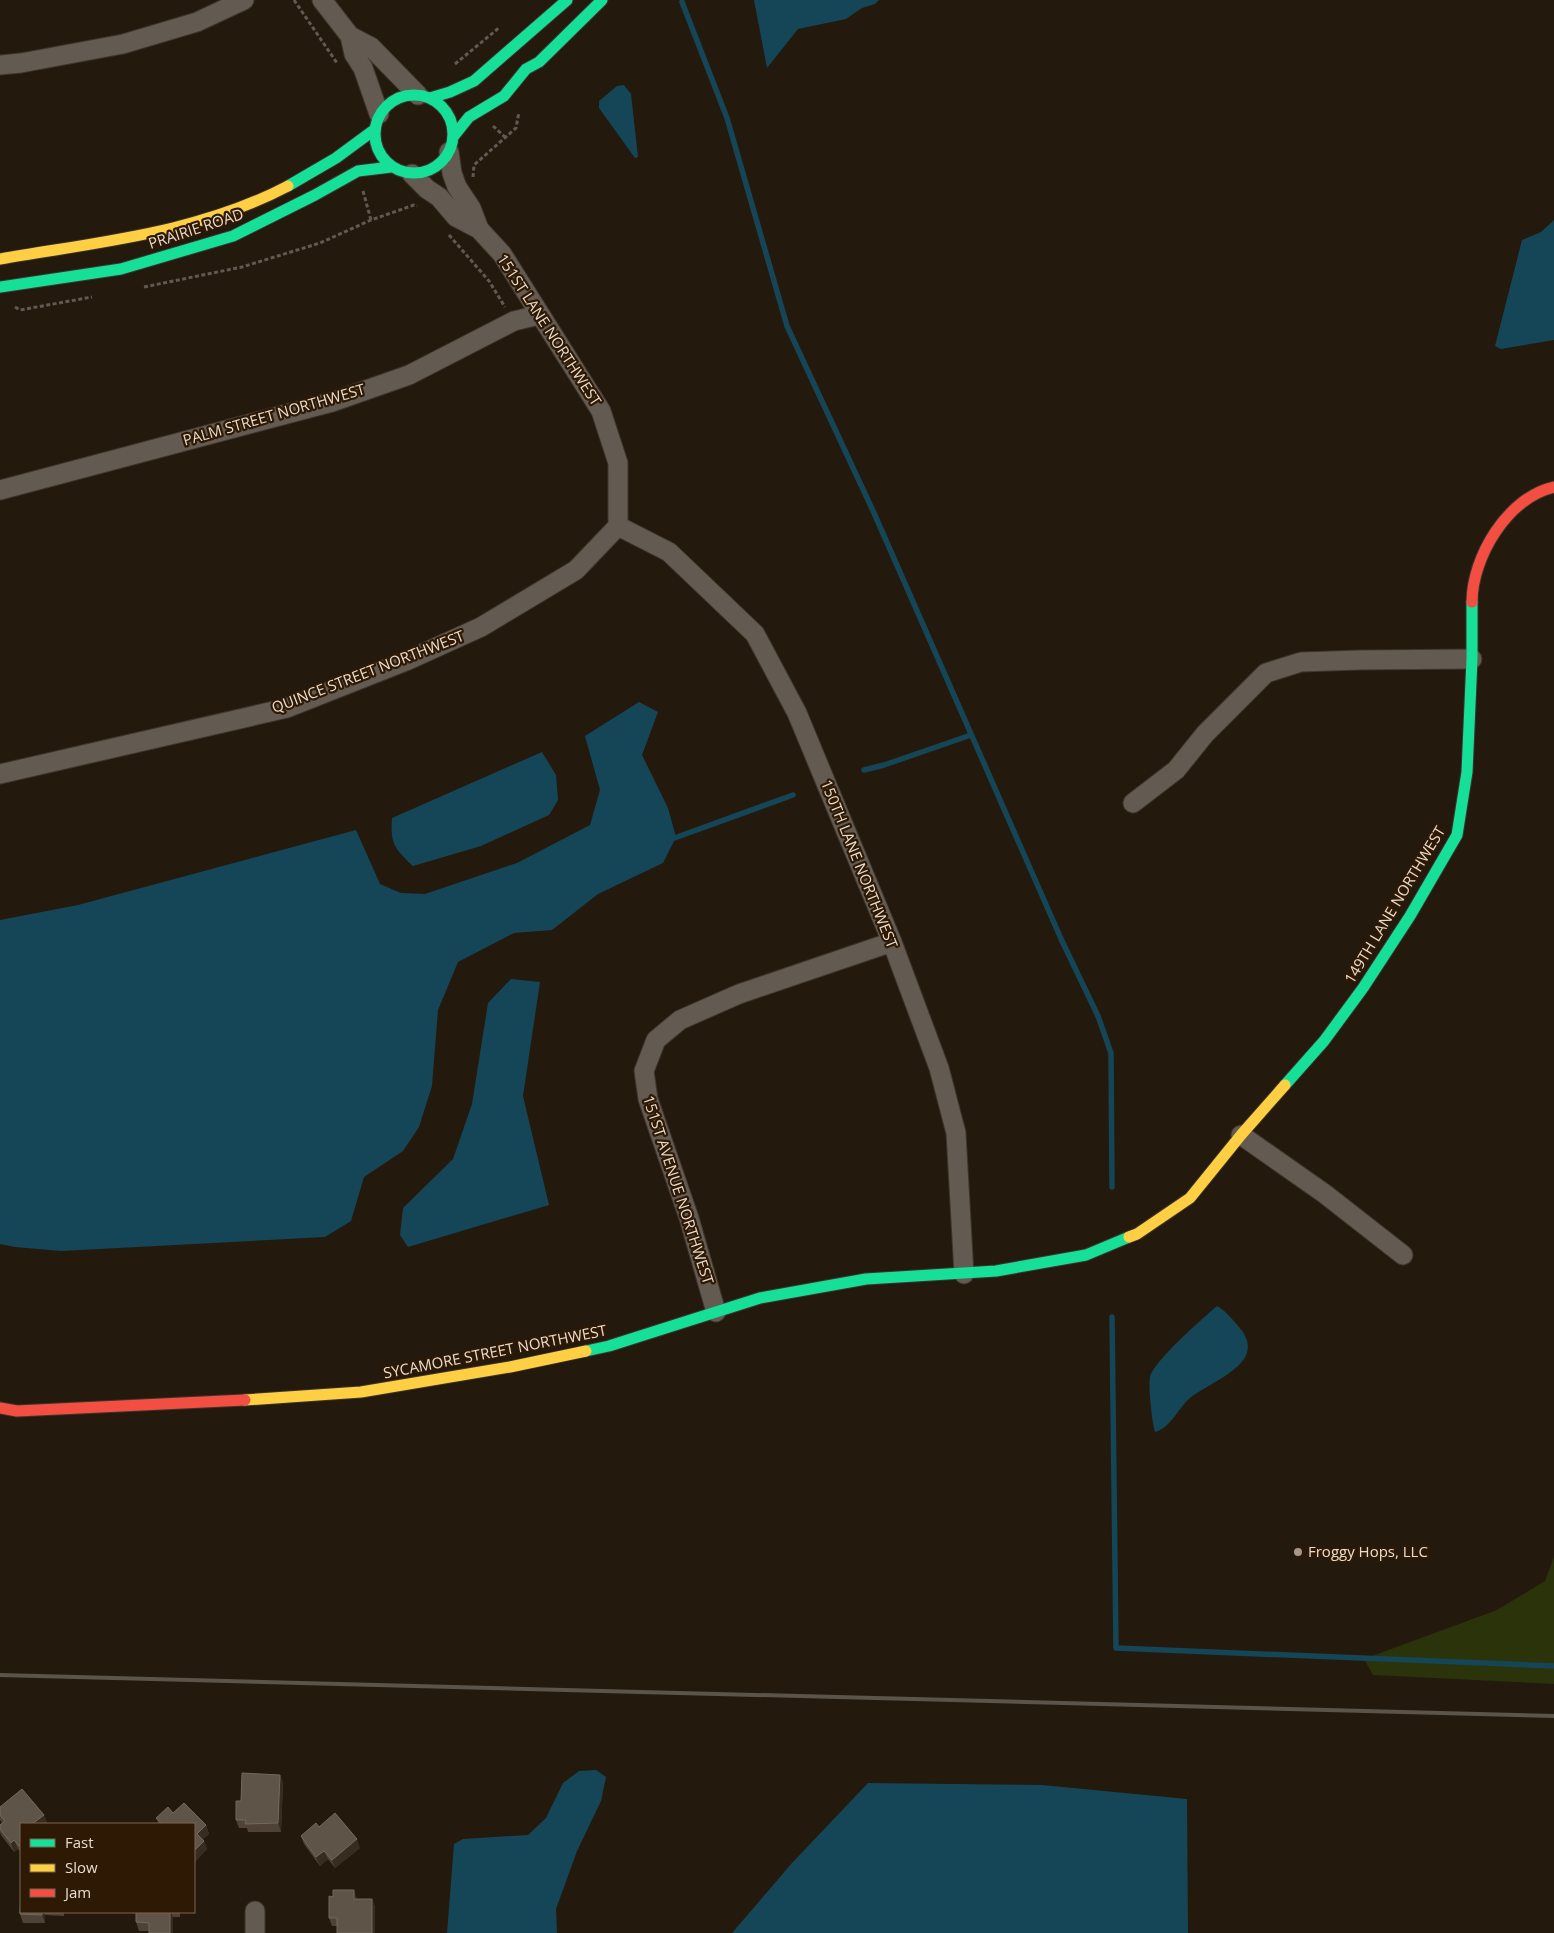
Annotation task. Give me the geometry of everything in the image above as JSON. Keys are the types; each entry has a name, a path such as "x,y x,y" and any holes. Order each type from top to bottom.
{"street":[{"path":"0,65 21,63 123,44 197,22 244,0"},
{"path":"322,0 350,36 371,47 424,97 440,105 448,114 452,125 451,145"},
{"name":"PRAIRIE ROAD","path":"0,259 149,236 236,209 296,181 346,150 377,122 392,101 405,96 424,97 450,92 474,81 505,52 567,0"},
{"path":"412,174 434,169 443,161 469,117 504,96 526,69 539,62 602,0"},
{"path":"350,36 354,54 363,68 377,122 374,140 378,150 391,167"},
{"name":"151ST LANE NORTHWEST","path":"451,145 452,173 457,187 471,208 478,229"},
{"name":"PRAIRIE ROAD","path":"0,287 121,269 233,236 358,171 391,167 401,172 412,174"},
{"name":"151ST LANE NORTHWEST","path":"412,174 426,189 439,197 456,218 478,229 502,254 600,411 618,463 618,526"},
{"name":"PALM STREET NORTHWEST","path":"0,490 332,402 409,375 514,321 539,315"},
{"name":"149TH LANE NORTHWEST","path":"1241,1135 1324,1041 1363,988 1410,916 1458,835 1467,772 1472,659 1472,592 1485,548 1512,510 1545,489 1554,487"},
{"name":"QUINCE STREET NORTHWEST","path":"0,774 287,708 406,661 482,627 576,570 618,526"},
{"name":"150TH LANE NORTHWEST","path":"618,526 668,552 755,634 797,714 892,942 939,1068 956,1133 964,1274"},
{"path":"1133,803 1176,770 1205,734 1266,673 1301,662 1472,659"},
{"name":"151ST AVENUE NORTHWEST","path":"716,1312 689,1218 648,1099 644,1071 656,1040 680,1020 738,994 892,942"},
{"path":"1241,1135 1325,1194 1403,1255"},
{"name":"SYCAMORE STREET NORTHWEST","path":"0,1408 17,1411 192,1404 361,1392 510,1368 609,1346 760,1298 866,1279 996,1271 1086,1255 1136,1234 1190,1198 1241,1135"},
{"path":"255,1912 255,1933"}],"path":[{"path":"294,0 340,67"},
{"path":"451,66 504,23"},
{"path":"472,180 474,165 516,128 520,103"},
{"path":"446,231 489,281 514,321"}],"green space":[{"path":"1554,1557 1554,1684 1373,1675 1364,1659 1497,1610 1545,1581"}],"water":[{"path":"754,0 879,0 875,4 862,8 846,19 798,29 767,68"},
{"path":"624,85 631,94 638,157 635,158 599,108 599,101 617,86"},
{"path":"1554,220 1554,340 1501,349 1495,346 1522,240 1541,232"},
{"path":"639,702 658,712 642,755 668,808 676,837 663,863 598,894 552,930 514,933 458,962 438,1010 432,1086 419,1127 403,1151 364,1177 351,1221 325,1237 61,1251 0,1244 0,920 78,905 356,830 380,884 401,893 425,894 517,863 590,825 600,790 585,736"},
{"path":"542,752 556,775 558,800 549,815 481,846 413,866 398,850 393,840 392,818"},
{"path":"511,979 540,982 523,1096 549,1205 408,1247 400,1235 403,1208 453,1159 472,1104 488,1003"},
{"path":"1217,1306 1239,1327 1247,1340 1248,1351 1243,1361 1234,1369 1190,1398 1166,1426 1155,1432 1150,1388 1150,1377 1153,1370 1180,1340"},
{"path":"596,1770 606,1777 601,1801 577,1851 556,1909 557,1933 447,1933 454,1844 463,1839 528,1835 546,1818 563,1783 579,1771"},
{"path":"868,1783 1042,1785 1187,1799 1188,1933 732,1933 792,1863"}],"building":[{"path":"242,1773 280,1775 278,1823 245,1824 246,1820 236,1820 236,1801 241,1801"},
{"path":"22,1789 44,1815 33,1823 20,1823 19,1846 14,1840 11,1843 0,1829 0,1825 5,1821 0,1815 0,1807"},
{"path":"184,1803 206,1825 197,1834 204,1841 195,1850 195,1823 161,1823 156,1818 168,1807 173,1813"},
{"path":"335,1813 357,1839 332,1860 324,1851 316,1857 301,1836 316,1823 319,1827"},
{"path":"333,1890 354,1890 354,1899 372,1899 372,1933 337,1933 337,1918 329,1918 329,1896 333,1897"},
{"path":"42,1913 42,1915 20,1914"},
{"path":"136,1913 170,1913 170,1933 149,1933 149,1923 136,1922"}],"waterway":[{"path":"682,2 727,118 787,326 874,513 1062,941 1098,1016 1111,1053 1112,1187"},
{"path":"864,770 971,735"},
{"path":"669,840 793,795"},
{"path":"1112,1317 1116,1648 1554,1666"}],"railway":[{"path":"0,1675 1554,1716"}],"traffic: fast":[{"path":"430,98 450,92 474,81 567,0"},
{"path":"453,137 469,117 504,96 526,69 539,62 602,0"},
{"path":"406,95 422,95 436,101 447,112 453,126 453,134 453,142 447,156 436,167 422,173 406,173 392,167 381,156 375,142 375,126 381,112 392,101 406,95"},
{"path":"288,186 336,158 374,130"},
{"path":"0,287 121,269 233,236 358,171 391,167"},
{"path":"1285,1085 1324,1041 1363,988 1410,916 1457,835 1467,772 1472,659 1472,602"},
{"path":"586,1351 609,1346 760,1298 866,1279 996,1271 1086,1255 1129,1237"}],"traffic: slow":[{"path":"0,259 111,241 184,225 254,202 288,186"},
{"path":"1129,1237 1137,1234 1190,1198 1241,1135 1285,1085"},
{"path":"245,1400 361,1392 510,1367 586,1351"}],"traffic: jam":[{"path":"1472,602 1478,566 1496,531 1522,503 1537,493 1554,487"},
{"path":"0,1408 17,1411 245,1400"}],"place":[{"name":"Froggy Hops, LLC","path":"1298,1552"}]}
